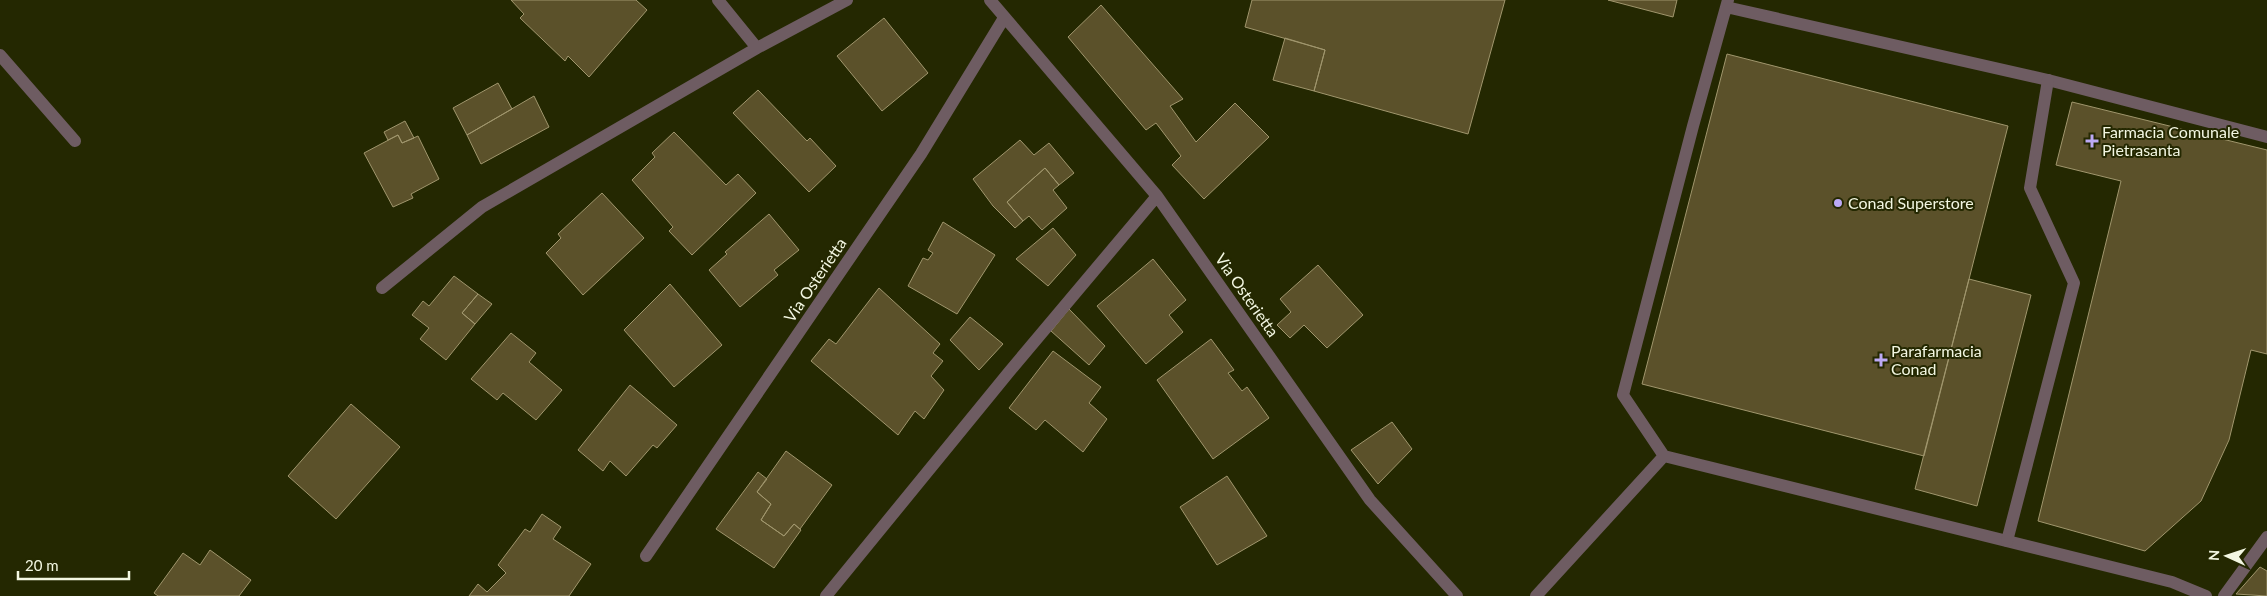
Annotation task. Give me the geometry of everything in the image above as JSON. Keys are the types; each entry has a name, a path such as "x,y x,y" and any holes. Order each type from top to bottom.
{"street":[{"path":"718,0 757,48"},
{"path":"382,288 482,206 757,48 847,0"},
{"name":"Via Osterietta","path":"990,0 1157,196 1370,500 1457,596"},
{"path":"2206,596 2172,582 1664,456 1623,395 1727,4 2048,80 2267,138"},
{"name":"Via Osterietta","path":"646,556 921,154 1004,18"},
{"path":"0,55 75,141"},
{"path":"2007,541 2074,283 2030,188 2048,80"},
{"path":"826,596 1009,372 1157,196"},
{"path":"1536,596 1664,456"},
{"path":"2224,596 2267,537"}],"building":[{"path":"511,0 636,0 647,10 589,77 568,56 565,61 520,18 524,14"},
{"path":"1252,0 1505,0 1468,134 1314,91 1325,50 1245,27"},
{"path":"1608,0 1677,0 1673,17"},
{"path":"1101,5 1183,99 1170,106 1196,142 1235,103 1269,137 1204,199 1172,165 1181,156 1156,123 1146,130 1068,37"},
{"path":"884,18 928,73 882,111 837,56"},
{"path":"1285,38 1325,50 1314,91 1273,80"},
{"name":"Conad Superstore","path":"1727,54 2008,126 1924,456 1642,384"},
{"path":"498,83 512,109 467,135 453,108"},
{"path":"758,90 807,141 810,138 836,166 809,192 733,113"},
{"path":"534,96 549,127 481,164 467,135"},
{"path":"2072,102 2267,150 2267,354 2251,350 2229,440 2201,501 2145,551 2038,521 2121,181 2056,165"},
{"path":"405,121 414,138 402,143 398,135 388,140 384,132"},
{"path":"674,132 726,185 738,174 756,193 692,255 669,231 673,227 632,180 655,157 652,153"},
{"path":"398,135 402,143 418,136 439,179 411,194 413,198 393,207 364,153"},
{"path":"1020,140 1034,155 1049,143 1074,173 1059,185 1045,168 1007,202 1023,221 1015,228 993,206 973,179"},
{"path":"1045,168 1059,185 1053,190 1067,208 1042,230 1029,216 1023,221 1007,202"},
{"path":"602,193 644,238 583,295 546,253 561,238 558,234"},
{"path":"769,214 799,250 774,270 778,275 740,307 709,270 727,254 725,252"},
{"path":"943,222 995,255 957,314 908,286 923,258 928,260 933,253 928,250"},
{"path":"1053,228 1076,255 1048,286 1016,259"},
{"path":"1153,259 1186,300 1169,315 1183,332 1146,364 1097,306"},
{"path":"1318,265 1363,315 1327,348 1304,325 1290,338 1277,325 1291,312 1280,299"},
{"path":"454,276 478,294 462,313 475,324 446,360 420,339 429,328 412,315 423,301 429,306"},
{"path":"1969,279 2031,295 1977,506 1915,489"},
{"path":"670,284 722,345 674,387 624,330"},
{"path":"879,288 940,344 933,353 943,361 931,376 944,390 924,419 915,411 898,435 811,361 829,339 836,344"},
{"path":"478,294 492,304 475,324 462,313"},
{"path":"1069,309 1105,346 1089,365 1051,331"},
{"path":"970,317 1003,344 979,370 950,340"},
{"path":"511,333 536,353 529,362 562,390 536,420 503,393 497,400 471,379"},
{"path":"1211,339 1234,370 1228,373 1242,391 1247,387 1269,418 1213,459 1157,380"},
{"path":"1053,351 1101,387 1089,403 1107,419 1083,452 1045,420 1036,430 1009,408"},
{"path":"630,385 677,425 657,448 653,445 626,476 610,461 603,471 578,450"},
{"path":"351,404 400,447 336,519 288,476"},
{"path":"1392,422 1412,449 1378,484 1351,450"},
{"path":"786,451 832,485 800,529 794,524 784,536 761,520 771,504 757,492"},
{"path":"758,472 767,479 757,492 771,504 761,520 784,536 794,524 801,530 774,568 716,529"},
{"path":"1227,476 1267,536 1217,565 1180,507"},
{"path":"542,514 561,527 553,539 591,564 569,596 469,596 478,584 487,592 506,573 498,565 525,529 530,532"},
{"path":"210,550 251,580 239,596 158,596 154,593 183,553 200,565"},
{"path":"2260,567 2267,571 2267,596 2236,594"}],"place":[{"name":"Farmacia Comunale Pietrasanta","path":"2092,141"},
{"name":"Conad Superstore","path":"1838,203"},
{"name":"Parafarmacia Conad","path":"1881,360"}]}
